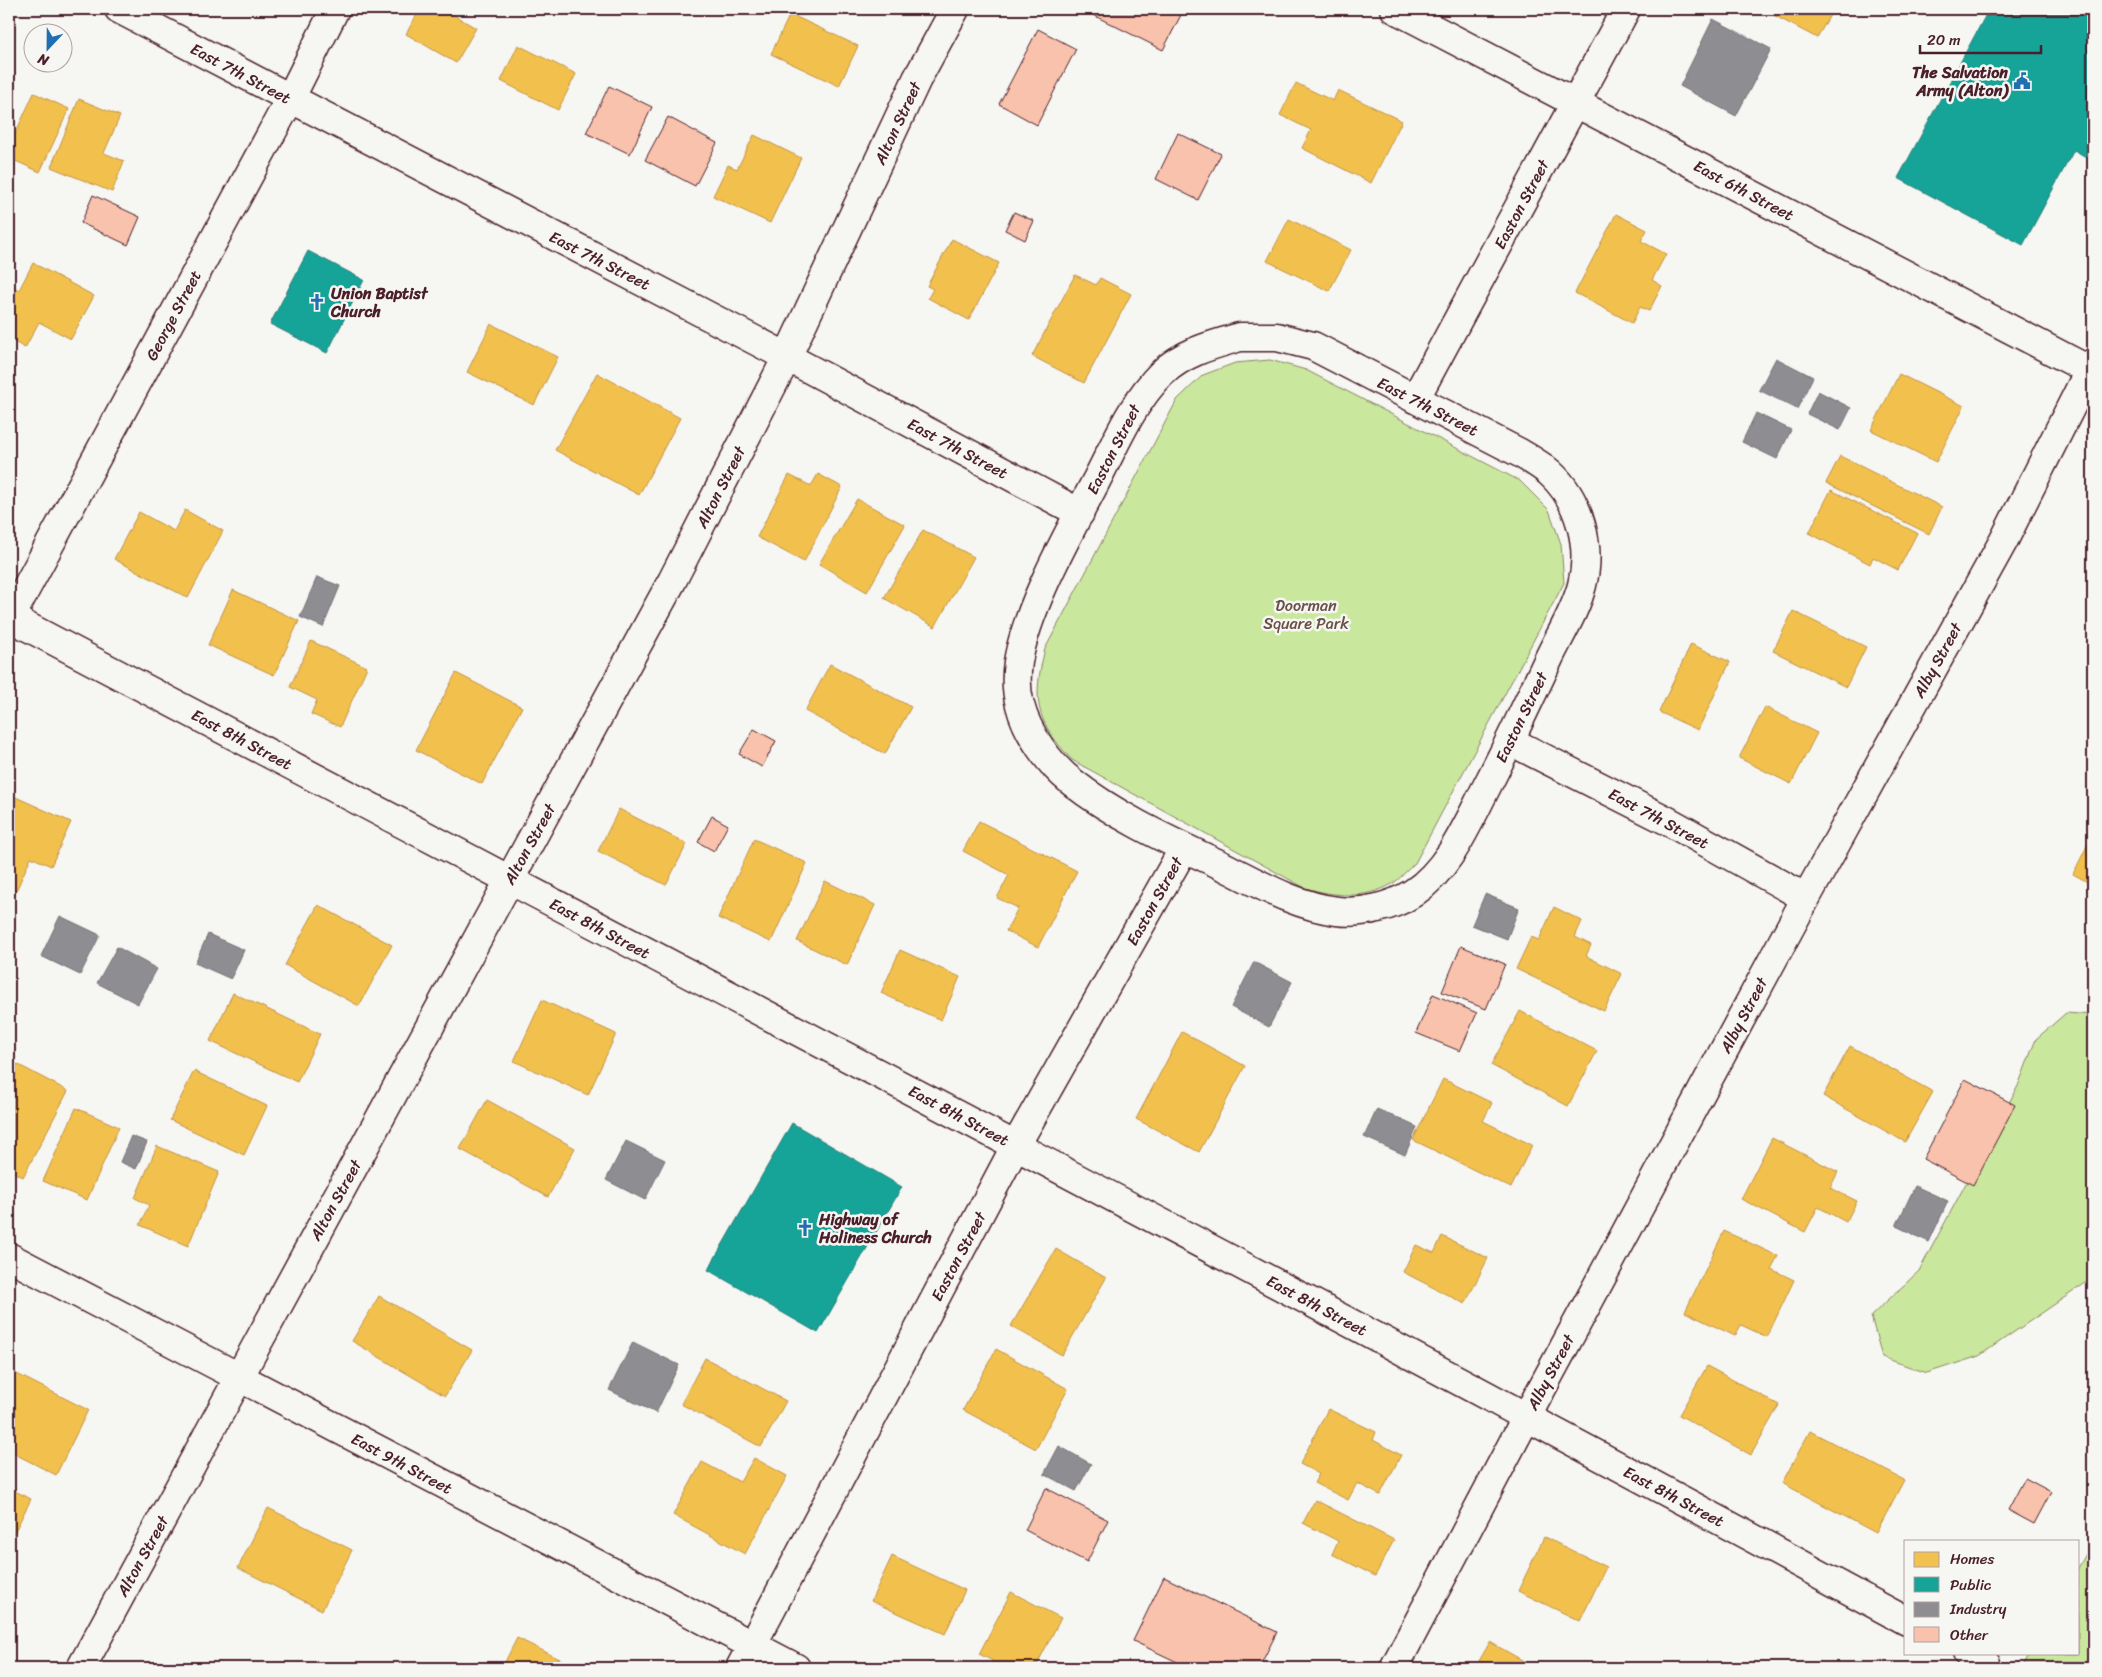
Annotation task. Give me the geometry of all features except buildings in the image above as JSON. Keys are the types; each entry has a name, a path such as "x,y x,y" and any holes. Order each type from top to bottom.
{"street":[{"name":"East 7th Street","path":"119,9 787,357 1080,513"},
{"name":"George Street","path":"9,618 290,99 335,9"},
{"name":"Alton Street","path":"81,1668 672,581 787,357 917,79 955,9"},
{"name":"East 6th Street","path":"1395,9 2092,369"},
{"name":"Easton Street","path":"1415,399 1626,9"},
{"name":"Easton Street","path":"1270,338 1240,337 1197,349 1166,369 1140,396 1039,597 1024,638 1018,663 1016,684 1027,726 1053,764 1072,782 1119,812 1184,848 1308,904 1334,910 1356,912 1394,903 1411,895 1428,882 1458,845 1510,741 1582,588 1586,560 1582,526 1572,500"},
{"name":"East 7th Street","path":"1270,338 1313,346 1520,453 1550,473 1572,500"},
{"name":"Alby Street","path":"1394,1668 1527,1416 1806,898 2004,540 2092,369"},
{"name":"East 8th Street","path":"9,618 1016,1145 1527,1416 1904,1620"},
{"name":"East 7th Street","path":"1510,741 1666,820 1806,898"},
{"name":"Easton Street","path":"746,1657 1016,1145 1184,848"},
{"name":"East 9th Street","path":"9,1257 239,1377 746,1657 796,1668"}],"green space":[{"name":"Doorman Square Park","path":"1270,360 1306,370 1520,481 1549,510 1561,544 1564,583 1415,863 1392,884 1360,894 1327,893 1305,888 1072,760 1050,733 1040,709 1039,683 1045,649 1177,400 1203,375 1235,363"},
{"path":"2066,1013 2093,1015 2093,1278 1979,1356 1927,1373 1882,1357 1871,1316 1919,1271 2018,1086 2036,1039"},
{"path":"2093,1542 2093,1668 2022,1668 2029,1654 2080,1654 2080,1565"}],"place":[{"name":"The Salvation Army (Alton)","path":"2022,81"},
{"name":"Union Baptist Church","path":"317,302"},
{"name":"Highway of Holiness Church","path":"805,1228"}]}
